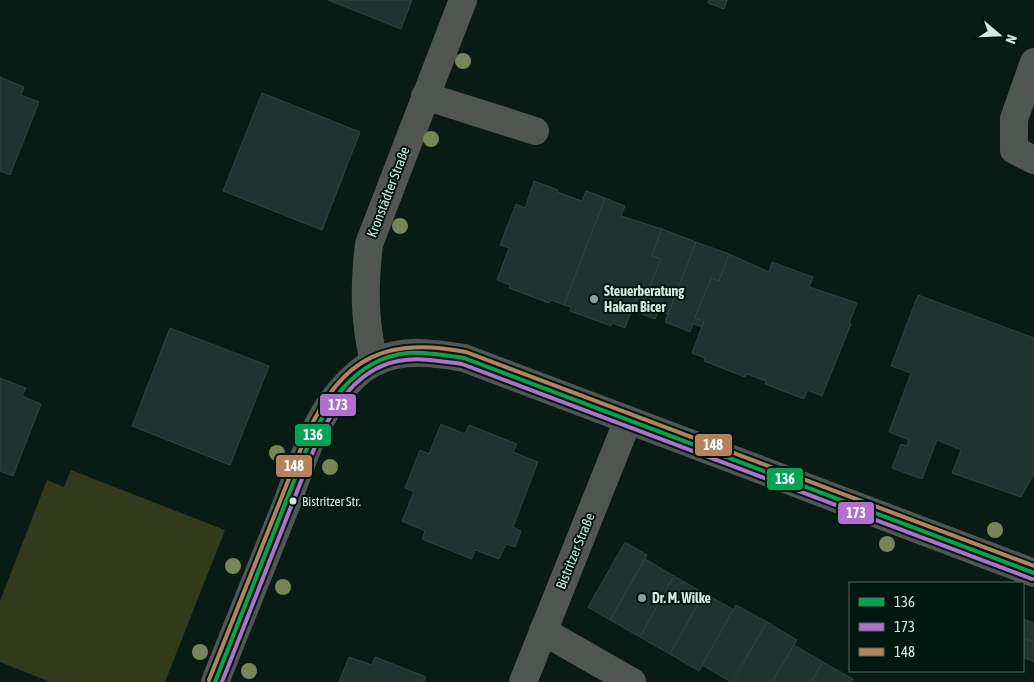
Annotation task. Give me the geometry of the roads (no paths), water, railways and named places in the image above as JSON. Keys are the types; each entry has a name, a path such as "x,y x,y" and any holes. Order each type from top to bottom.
{"street":[{"name":"Kronstädter Straße","path":"374,362 365,312 364,281 368,244 463,0"},
{"path":"1034,62 1014,119 1014,150 1034,160"},
{"path":"426,96 536,132"},
{"path":"215,682 317,427 329,406 344,386 374,362 391,356 413,352 438,353 464,358 1034,573"},
{"name":"Bistritzer Straße","path":"523,682 628,420"},
{"path":"543,631 632,682"}],"place":[{"name":"Steuerberatung Hakan Bicer","path":"594,299"},
{"name":"Bistritzer Str.","path":"293,501"},
{"name":"Dr. M. Wilke","path":"642,598"}]}
